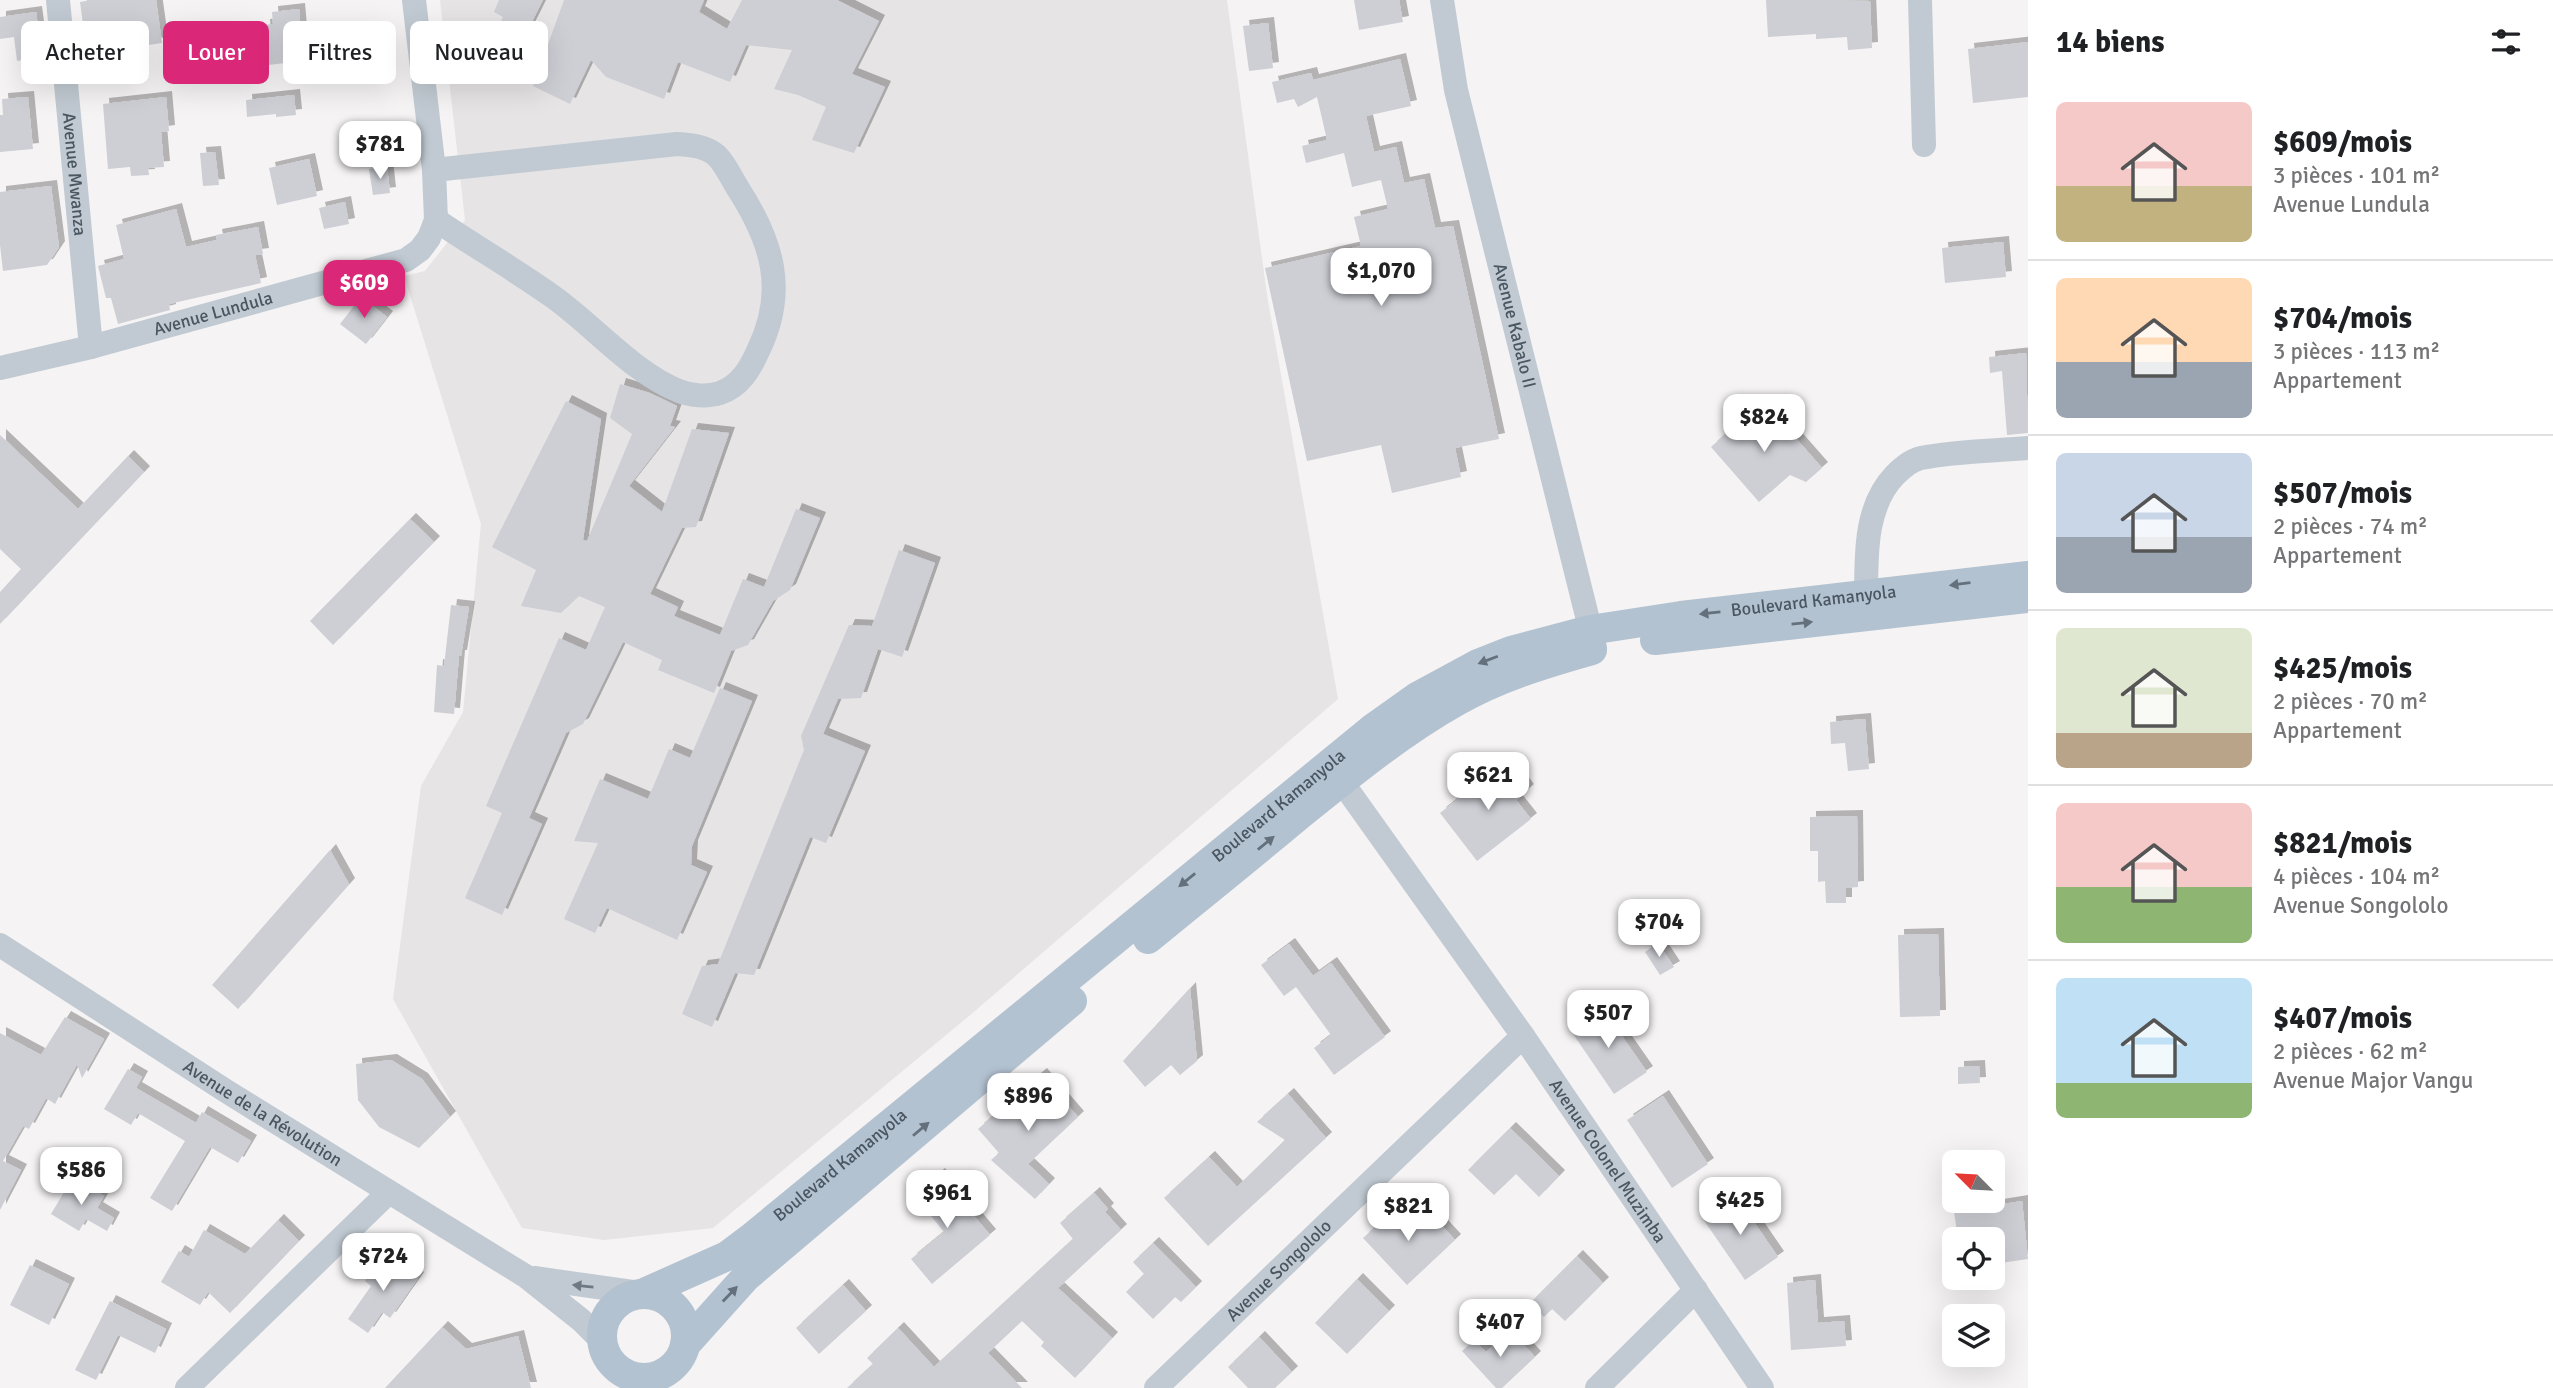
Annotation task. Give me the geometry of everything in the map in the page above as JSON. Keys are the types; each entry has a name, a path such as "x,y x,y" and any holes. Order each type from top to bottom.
{"main road":[{"name":"Boulevard Kamanyola","path":"642,1293 727,1256 977,1066 1336,773 1459,700 1550,662 1593,639 1646,640 1867,606 2028,576"},
{"name":"Boulevard Kamanyola","path":"1867,606 2028,598"},
{"name":"Boulevard Kamanyola","path":"685,1345 755,1269 977,1066"},
{"path":"642,1293 661,1297 674,1306 686,1328 685,1345 675,1365 651,1382 639,1378 614,1378 603,1342 604,1324 612,1308 622,1300 642,1293"}],"street":[{"name":"Avenue Mwanza","path":"58,0 91,347"},
{"path":"414,0 434,170 436,220 552,296 655,378 680,391 701,396 718,394 734,387 751,367 770,320 775,296 773,266 765,237 716,155 697,145 677,144 434,170"},
{"name":"Avenue Kabalo II","path":"1442,0 1457,90 1593,639"},
{"path":"1920,0 1924,145"},
{"name":"Avenue Lundula","path":"0,368 91,347 406,260 420,250 436,220"},
{"path":"1867,606 1869,534 1875,506 1886,484 1903,467 1919,458 2028,448"},
{"name":"Avenue Colonel Muzimba","path":"1336,773 1524,1036 1762,1388"},
{"name":"Avenue de la Révolution","path":"0,945 226,1091 527,1276"},
{"name":"Avenue Songololo","path":"1156,1388 1524,1036"},
{"path":"187,1388 389,1192"},
{"path":"527,1276 551,1282 642,1293"},
{"path":"527,1276 582,1320 603,1342"},
{"path":"1597,1388 1696,1290"}],"shaded area":[{"path":"440,0 1227,0 1267,295 1338,699 969,1016 713,1228 604,1240 522,1228 393,999 421,786 463,712 481,524 404,276 425,271 465,220 450,84 548,84 548,21 442,21"}],"building":[{"path":"156,0 162,43 149,45 149,21 83,21 80,2"},
{"path":"499,0 543,0 532,21 501,21 503,17 494,12"},
{"path":"564,0 704,0 699,12 727,29 742,0 837,0 879,21 852,74 885,87 854,153 812,140 826,107 798,95 774,89 792,50 746,45 730,82 678,62 664,99 606,77 591,60 570,104 533,86 548,84 548,44"},
{"path":"1354,0 1399,0 1403,22 1359,30"},
{"path":"1766,0 1870,1 1872,48 1848,50 1847,37 1816,39 1816,34 1768,37"},
{"path":"299,9 300,21 283,21 283,63 269,65 269,24 273,24 272,12"},
{"path":"36,12 37,21 21,21 21,60 17,61 14,37 0,39 0,17"},
{"path":"1268,23 1273,68 1249,71 1243,26"},
{"path":"2028,42 2028,97 1973,103 1968,49"},
{"path":"1400,59 1411,106 1366,116 1374,152 1396,147 1404,183 1424,179 1435,228 1453,226 1499,439 1455,448 1461,477 1392,493 1381,445 1307,461 1265,268 1361,246 1354,217 1388,209 1381,180 1352,187 1344,153 1306,163 1302,146 1327,140 1317,97 1298,107 1294,99 1277,103 1272,82 1311,73 1313,80"},
{"path":"294,95 296,115 247,117 246,100"},
{"path":"28,97 33,149 0,152 2,99"},
{"path":"166,97 169,131 161,132 164,167 148,168 149,175 131,176 130,167 108,169 103,104"},
{"path":"215,152 219,185 203,186 200,153"},
{"path":"309,159 317,196 277,205 269,168"},
{"path":"387,166 390,193 373,195 369,169"},
{"path":"51,186 59,247 47,265 3,271 0,192"},
{"path":"345,202 349,224 324,229 319,208"},
{"path":"176,209 186,247 217,240 216,235 258,227 263,254 255,255 261,283 169,304 170,310 118,324 111,298 106,298 98,266 124,259 116,225"},
{"path":"2003,242 2006,277 1945,283 1942,248"},
{"path":"361,297 387,317 366,344 340,324"},
{"path":"2026,353 2028,433 2007,435 2002,371 1990,373 1989,357"},
{"path":"620,384 650,393 677,406 670,426 675,427 629,486 662,512 692,429 729,433 696,527 682,528 650,594 678,607 674,616 720,635 743,579 764,587 796,509 820,518 790,590 773,601 748,645 731,651 714,693 658,670 662,660 623,642 583,724 566,733 529,818 542,824 502,915 465,898 502,813 486,806 559,638 586,650 605,607 579,596 561,613 521,606 536,570 492,547 566,401 601,419 583,540 587,541 632,434 610,418"},
{"path":"1760,403 1790,438 1793,435 1822,468 1806,482 1790,475 1759,502 1711,447"},
{"path":"0,435 78,509 128,456 144,472 0,624 0,592 21,569 0,549"},
{"path":"410,519 434,542 333,645 310,621"},
{"path":"899,550 935,563 902,657 878,649 861,698 838,699 823,734 865,751 826,843 810,837 754,975 735,973 712,1027 682,1014 702,966 718,964 804,750 801,736 849,625 872,626"},
{"path":"451,605 469,607 459,656 454,714 434,712 437,665 444,666"},
{"path":"720,688 752,701 692,846 691,865 707,872 677,940 607,908 595,933 564,919 598,843 574,841 600,779 648,799 669,749 690,758"},
{"path":"1865,719 1869,769 1848,771 1845,743 1831,744 1830,722"},
{"path":"1506,761 1528,790 1516,800 1531,819 1477,861 1440,813"},
{"path":"1857,816 1858,887 1846,888 1846,903 1826,903 1825,881 1818,882 1818,851 1810,851 1810,817"},
{"path":"330,850 349,884 238,1009 212,985"},
{"path":"1938,934 1940,1016 1900,1017 1898,935"},
{"path":"1658,943 1674,967 1660,975 1645,952"},
{"path":"1289,944 1313,976 1331,963 1385,1037 1334,1075 1314,1048 1331,1035 1296,987 1284,996 1261,965"},
{"path":"1190,988 1197,1061 1180,1075 1171,1065 1145,1087 1123,1061"},
{"path":"1601,1006 1647,1072 1614,1094 1569,1028"},
{"path":"65,1017 104,1039 82,1078 77,1064 55,1104 46,1098 29,1129 23,1126 3,1161 21,1170 0,1210 0,1033 41,1055"},
{"path":"391,1060 422,1079 450,1117 419,1148 379,1127 358,1100 356,1064"},
{"path":"1979,1066 1980,1083 1958,1084 1958,1067"},
{"path":"128,1069 142,1077 136,1088 196,1123 202,1112 251,1141 238,1163 210,1147 172,1211 150,1198 185,1141 138,1113 131,1125 104,1109"},
{"path":"1041,1074 1078,1117 1028,1164 1049,1184 1035,1199 991,1160 999,1153 978,1129 999,1111 1005,1118 1030,1096 1025,1087"},
{"path":"1288,1094 1326,1138 1208,1246 1164,1198 1209,1157 1237,1187 1285,1140 1257,1122"},
{"path":"1663,1096 1708,1164 1672,1188 1627,1120"},
{"path":"1510,1128 1559,1176 1539,1197 1516,1174 1494,1195 1468,1170"},
{"path":"939,1174 990,1235 932,1284 911,1259 944,1232 914,1195"},
{"path":"73,1177 104,1196 97,1208 114,1218 107,1231 86,1219 79,1231 51,1214"},
{"path":"1094,1193 1108,1209 1105,1212 1121,1230 1058,1288 1112,1338 1075,1378 1041,1346 1044,1342 1022,1321 988,1353 1022,1388 847,1388 873,1364 867,1358 898,1328 934,1367 1073,1239 1060,1223"},
{"path":"1734,1193 1778,1257 1745,1280 1701,1216"},
{"path":"2022,1201 2028,1259 2005,1262 2005,1227 1956,1227 1954,1213 2006,1213 2006,1204"},
{"path":"1399,1205 1419,1227 1432,1215 1455,1240 1407,1285 1363,1238"},
{"path":"278,1220 299,1241 230,1313 208,1292 200,1305 161,1282 179,1251 189,1257 204,1230 245,1254"},
{"path":"1153,1243 1196,1287 1181,1302 1175,1297 1153,1319 1126,1292 1144,1274 1133,1262"},
{"path":"383,1255 418,1278 390,1318 382,1312 368,1333 348,1319 371,1286 365,1281"},
{"path":"1577,1256 1603,1283 1565,1321 1552,1309 1544,1317 1530,1303"},
{"path":"30,1265 69,1284 49,1325 10,1305"},
{"path":"1357,1279 1389,1311 1347,1354 1315,1323"},
{"path":"1815,1280 1818,1323 1844,1321 1846,1346 1791,1350 1787,1283"},
{"path":"843,1285 866,1311 819,1354 796,1328"},
{"path":"110,1301 166,1329 155,1353 118,1335 96,1380 75,1370"},
{"path":"442,1327 466,1349 518,1336 531,1388 385,1388"},
{"path":"1510,1330 1535,1357 1502,1388 1496,1388 1462,1351 1474,1340 1486,1352"},
{"path":"1259,1337 1292,1372 1275,1388 1248,1388 1228,1367"}]}
